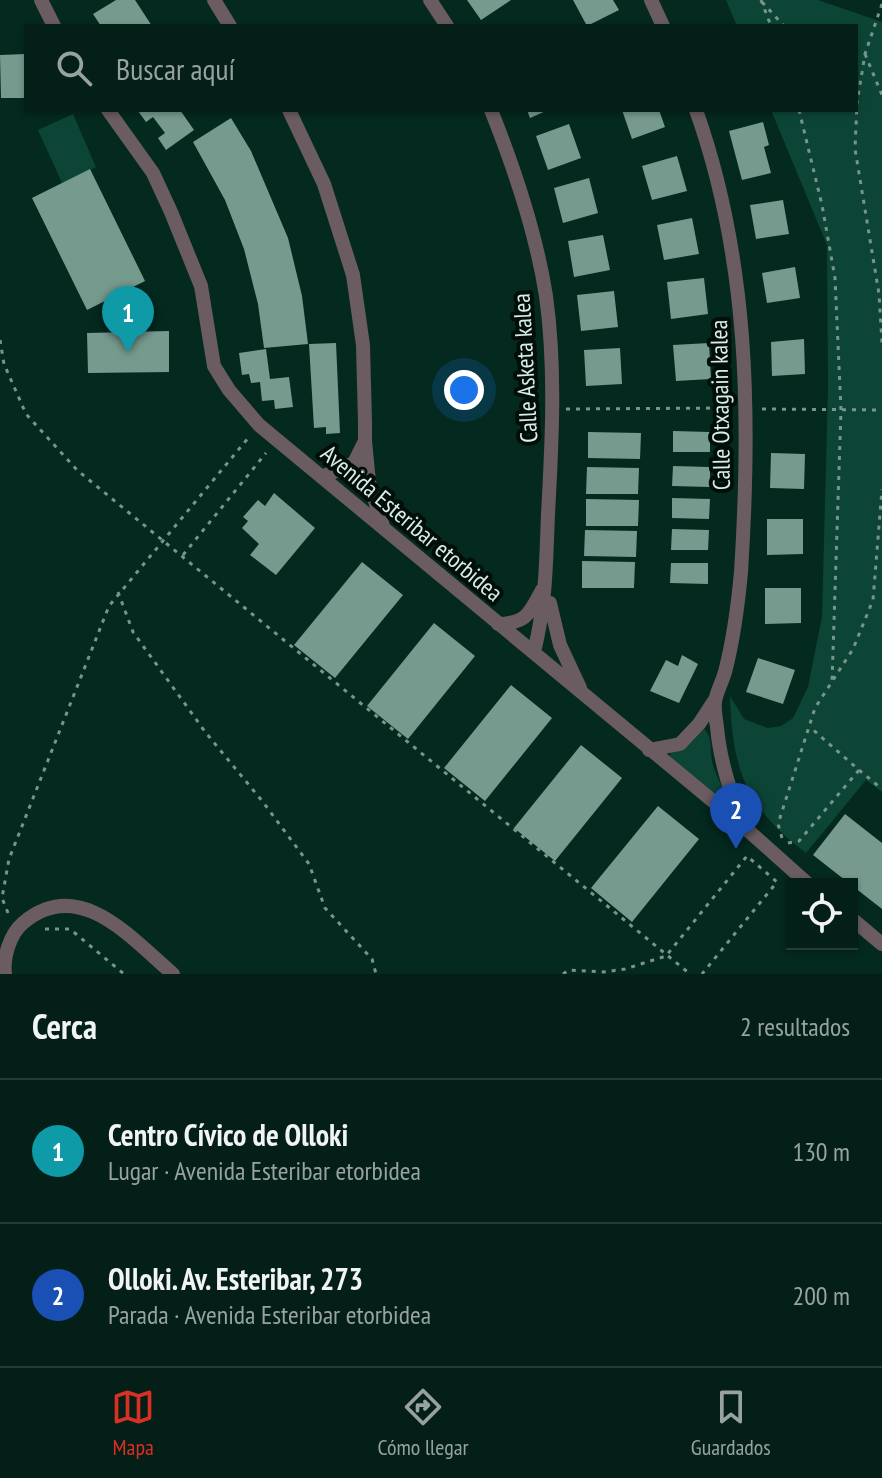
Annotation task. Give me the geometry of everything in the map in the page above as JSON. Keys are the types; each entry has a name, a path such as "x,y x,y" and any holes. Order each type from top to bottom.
{"street":[{"path":"41,0 53,24"},
{"path":"214,0 229,24"},
{"path":"430,0 446,24"},
{"path":"651,0 662,24"},
{"name":"Avenida Esteribar etorbidea","path":"109,112 153,173 171,212 201,286 214,366 229,390 259,425 743,826 801,878"},
{"path":"290,112 324,184 353,275 363,345 369,482 383,528"},
{"name":"Calle Asketa kalea","path":"492,112 527,212 546,295 552,409 546,583 543,616 534,652"},
{"name":"Calle Otxagain kalea","path":"649,750 680,744 699,724 714,701 722,685 736,630 741,569 745,443 742,313 730,235 713,158 697,112"},
{"path":"322,477 354,463 365,441"},
{"name":"Calle Asketa kalea","path":"498,624 516,624 529,615 546,583"},
{"name":"Calle Asketa kalea","path":"546,583 560,645 583,694"},
{"name":"Calle Otxagain kalea","path":"714,701 720,760 743,826"},
{"path":"5,974 8,945 20,925 36,913 74,905 95,911 173,974"},
{"path":"858,924 882,944"}],"path":[{"path":"761,1 770,24"},
{"path":"761,1 782,24"},
{"path":"858,92 865,54 882,4"},
{"path":"865,54 882,95"},
{"path":"799,112 822,205 835,278 841,410 832,682"},
{"path":"856,112 855,149 879,294 882,343"},
{"path":"0,340 4,364 26,414 77,470 690,974"},
{"path":"575,409 725,408"},
{"path":"759,409 882,410"},
{"path":"20,925 6,911 2,898 9,859 109,606 259,425"},
{"path":"183,555 277,440"},
{"path":"859,770 799,841 784,844 778,824 815,708 853,649 873,600 882,489"},
{"path":"118,592 133,632 206,733 309,864 325,908 372,959 376,974"},
{"path":"809,727 882,789"},
{"path":"563,974 569,970 604,972 625,969 666,956 747,856 777,882 702,974"},
{"path":"44,929 70,929 124,974"}],"green space":[{"path":"726,0 818,0 882,22 882,792 866,780 806,853 769,820 746,785 734,745 730,696 744,719 768,728 781,726 793,718 808,687 822,616 828,389 827,245 772,112 858,112 858,24 736,24"},
{"path":"73,114 96,167 62,183 38,130"},
{"path":"704,729 710,739 713,766 724,800 669,757"}],"building":[{"path":"116,0 135,0 151,24 100,24 93,14"},
{"path":"467,0 511,0 481,20"},
{"path":"573,0 613,0 619,10 586,24"},
{"path":"24,54 24,98 1,98 0,55"},
{"path":"139,112 181,112 194,130 166,150 158,138 165,133 153,117 146,122"},
{"path":"528,112 544,112 530,118"},
{"path":"623,112 660,112 665,127 632,139"},
{"path":"231,118 251,151 288,238 302,296 308,344 264,348 258,304 244,249 225,200 193,142"},
{"path":"763,122 769,145 764,147 771,173 742,180 729,131"},
{"path":"569,124 581,158 548,170 536,136"},
{"path":"677,156 687,191 652,200 642,166"},
{"path":"90,169 145,281 87,310 32,198"},
{"path":"589,178 598,213 563,223 554,188"},
{"path":"783,200 789,234 756,239 750,205"},
{"path":"692,218 699,254 664,260 657,225"},
{"path":"603,235 610,270 574,277 568,241"},
{"path":"795,267 800,298 767,303 762,273"},
{"path":"704,278 708,314 671,319 667,282"},
{"path":"614,291 618,327 581,331 577,295"},
{"path":"169,331 169,372 88,373 87,333"},
{"path":"804,339 805,374 772,376 771,342"},
{"path":"336,343 340,433 326,434 326,427 314,428 309,344"},
{"path":"709,343 711,379 676,381 673,345"},
{"path":"620,348 622,384 586,386 584,350"},
{"path":"266,349 270,379 289,377 293,407 275,409 274,400 262,401 260,382 251,383 249,374 242,375 239,353"},
{"path":"673,431 710,432 710,452 673,452"},
{"path":"588,432 641,433 640,459 588,458"},
{"path":"771,453 805,454 804,489 770,488"},
{"path":"673,466 710,467 710,487 672,486"},
{"path":"587,467 639,468 638,494 586,494"},
{"path":"274,493 315,528 276,575 250,555 259,544 242,528 248,521 243,517 258,500 265,506"},
{"path":"672,498 710,499 709,519 672,518"},
{"path":"586,499 639,500 638,526 586,526"},
{"path":"767,519 803,519 803,554 767,555"},
{"path":"672,529 709,530 708,550 671,550"},
{"path":"585,530 637,531 636,557 584,556"},
{"path":"582,561 635,562 634,588 582,588"},
{"path":"362,562 403,595 335,678 294,645"},
{"path":"671,563 708,563 708,584 670,583"},
{"path":"765,588 801,588 801,623 765,624"},
{"path":"434,623 475,656 408,739 367,706"},
{"path":"682,655 698,664 679,703 650,691 666,660 678,666"},
{"path":"758,658 795,670 783,704 746,692"},
{"path":"511,685 552,718 485,801 444,768"},
{"path":"581,745 622,778 555,861 514,828"},
{"path":"658,806 699,839 632,922 591,888"},
{"path":"845,814 882,843 882,909 858,890 858,878 842,878 813,855"}],"place":[{"name":"Centro Cívico de Olloki","path":"128,352"},
{"name":"Olloki. Av. Esteribar, 273","path":"736,849"}]}
